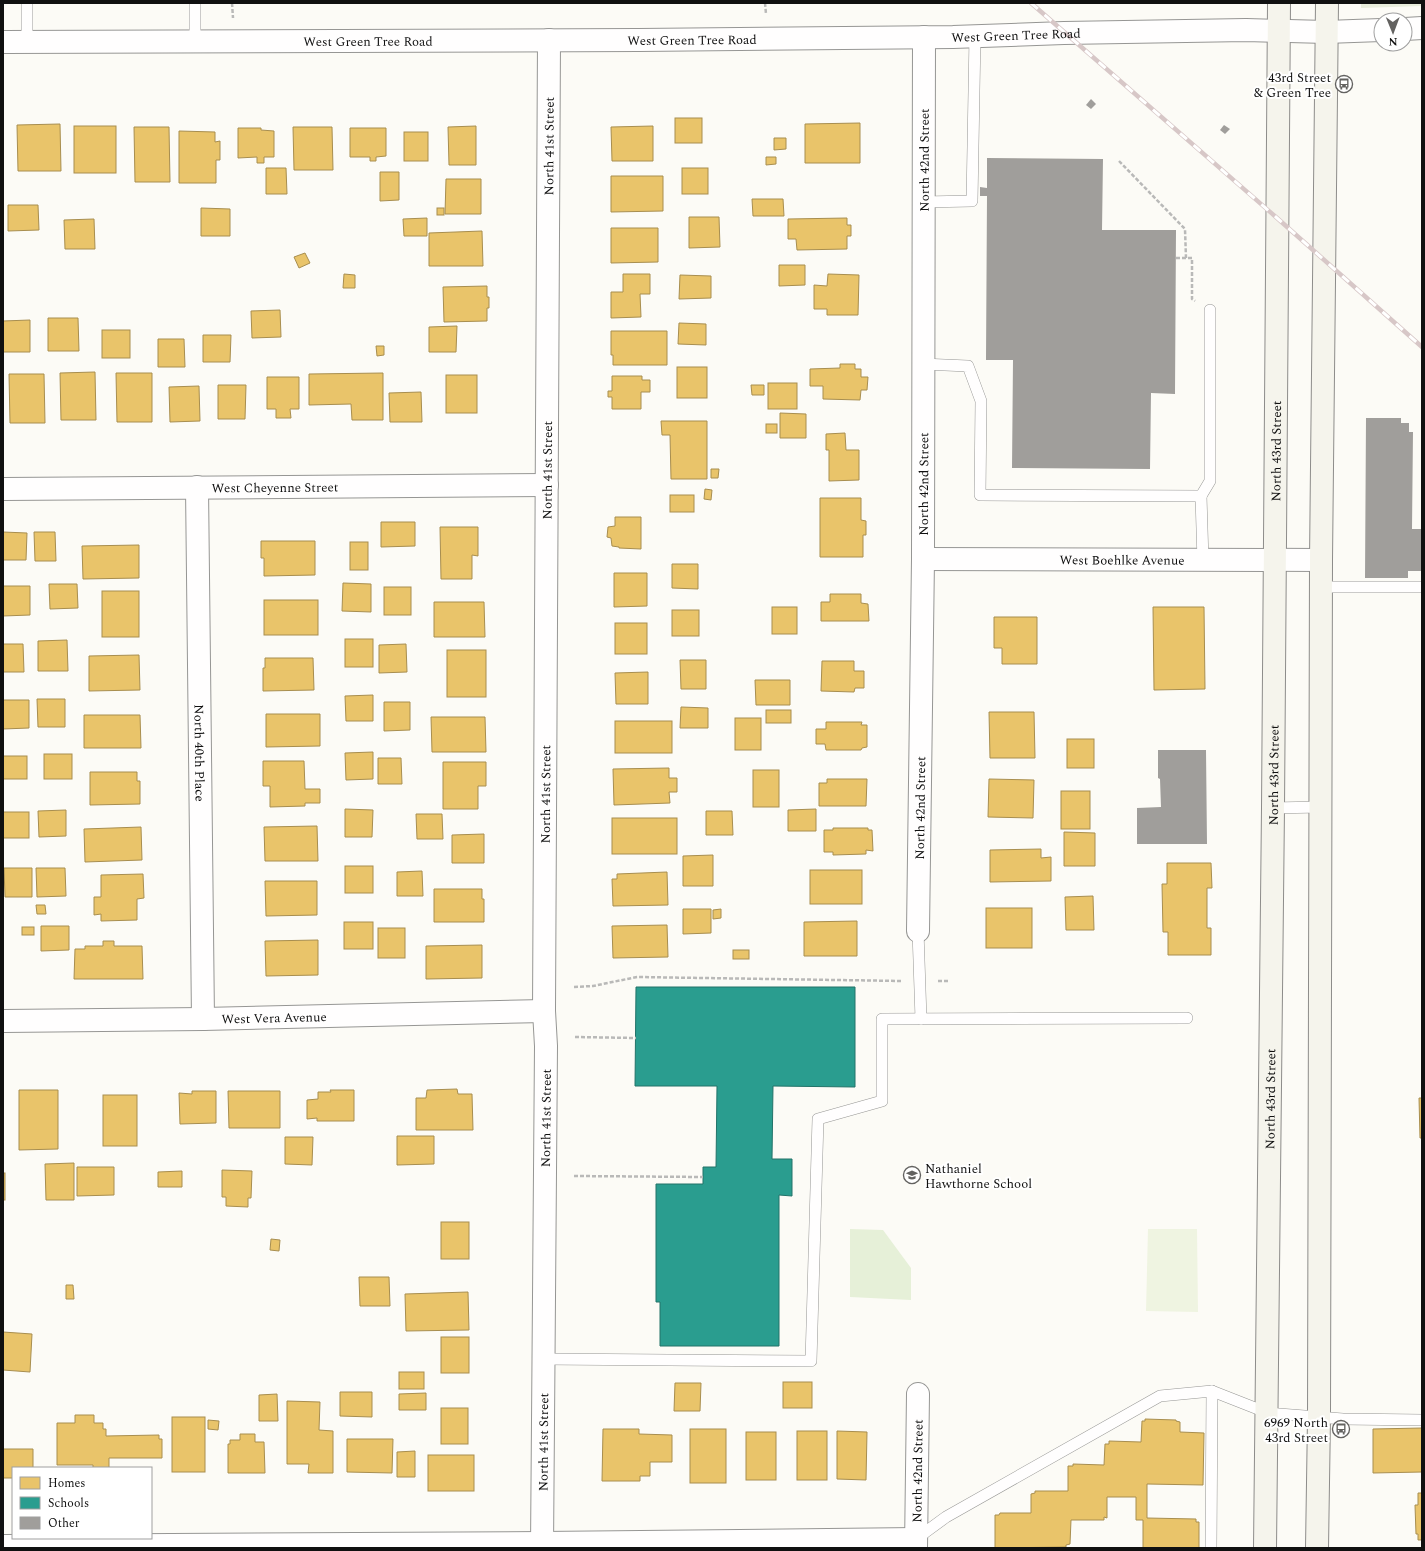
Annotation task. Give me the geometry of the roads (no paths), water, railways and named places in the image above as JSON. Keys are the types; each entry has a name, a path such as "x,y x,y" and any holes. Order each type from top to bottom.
{"main road":[{"name":"North 43rd Street","path":"1266,1548 1279,3"},
{"path":"1317,1548 1319,1418 1321,560 1327,3"}],"street":[{"name":"West Green Tree Road","path":"3,42 924,37 1064,33 1278,30 1326,32 1373,30"},
{"name":"North 42nd Street","path":"918,931 923,559 922,364 924,37"},
{"name":"North 41st Street","path":"542,1546 546,1046 544,1011 549,40"},
{"name":"West Cheyenne Street","path":"3,489 547,485"},
{"name":"North 40th Place","path":"197,488 204,1019"},
{"name":"West Boehlke Avenue","path":"923,559 1203,561 1321,560"},
{"name":"West Vera Avenue","path":"3,1021 204,1019 544,1011"},
{"name":"North 42nd Street","path":"916,1543 918,1394"},
{"path":"3,1546 542,1546 916,1543"}],"lane":[{"path":"27,3 27,42"},
{"path":"195,3 196,41"},
{"path":"924,202 972,201 975,36"},
{"path":"1203,561 1201,496 1210,481 1210,310"},
{"path":"922,364 968,366 981,401 980,495 1201,496"},
{"path":"1321,587 1422,587"},
{"path":"1273,808 1320,807"},
{"path":"918,931 921,1019"},
{"path":"544,1359 811,1361 818,1120 882,1101 882,1019 1187,1018"},
{"path":"916,1543 946,1517 1160,1396 1212,1391 1268,1414 1319,1418 1422,1420"},
{"path":"1211,1548 1212,1391"}],"railway":[{"path":"1031,3 1422,347"}],"place":[{"name":"43rd Street & Green Tree","path":"1344,84"},
{"name":"Nathaniel Hawthorne School","path":"912,1175"},
{"name":"6969 North 43rd Street","path":"1341,1429"}]}
